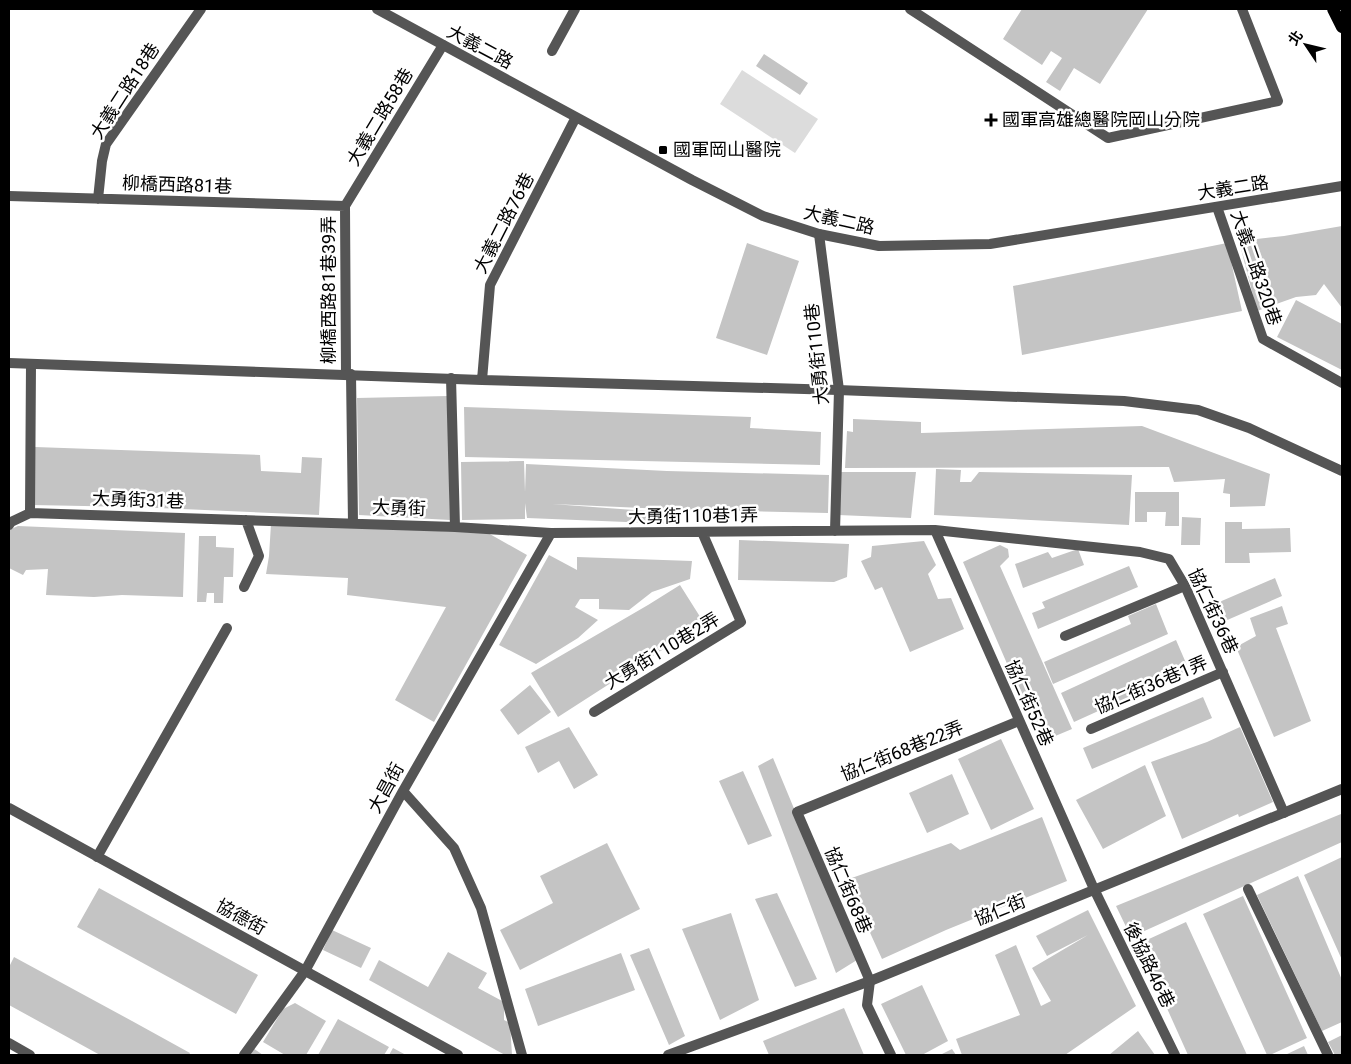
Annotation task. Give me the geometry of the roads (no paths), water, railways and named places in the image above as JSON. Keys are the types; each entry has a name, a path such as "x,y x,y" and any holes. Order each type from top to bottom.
{"main road":[{"path":"1333,9 1342,27"}],"street":[{"name":"大義二路18巷","path":"98,199 102,161 106,144 200,9"},
{"name":"大義二路","path":"377,9 763,216 819,234 879,246 990,244 1342,186"},
{"path":"552,51 575,9"},
{"path":"910,9 1108,138 1278,101 1242,9"},
{"name":"大義二路58巷","path":"345,206 443,45"},
{"name":"大義二路76巷","path":"482,380 490,284 576,117"},
{"name":"柳橋西路81巷","path":"9,196 345,206"},
{"name":"柳橋西路81巷39弄","path":"345,206 353,523"},
{"name":"大義二路320巷","path":"1217,207 1263,339 1342,383"},
{"name":"大勇街110巷","path":"819,234 840,390 835,531"},
{"path":"9,363 1124,401 1198,410 1249,428 1342,471"},
{"path":"9,525 30,512 31,364"},
{"path":"451,378 455,526"},
{"name":"大勇街31巷","path":"30,512 246,520"},
{"path":"244,587 259,556 246,520"},
{"name":"大勇街","path":"246,520 455,526 552,534"},
{"name":"協仁街36巷","path":"835,531 935,530 1140,552 1170,559 1185,586 1284,813"},
{"name":"協仁街52巷","path":"935,530 1094,889"},
{"name":"大勇街110巷1弄","path":"552,534 835,531"},
{"name":"大勇街110巷2弄","path":"594,712 741,622 702,532"},
{"name":"大昌街","path":"244,1055 305,971 403,791 552,534"},
{"path":"1065,636 1185,586"},
{"path":"97,856 227,628"},
{"name":"協仁街36巷1弄","path":"1091,729 1223,672"},
{"name":"協仁街68巷22弄","path":"796,812 1019,721"},
{"name":"協仁街","path":"668,1055 870,981 1342,789"},
{"path":"403,791 454,848 481,908 522,1055"},
{"name":"協德街","path":"9,808 458,1055"},
{"name":"協仁街68巷","path":"796,812 870,981"},
{"name":"後協路46巷","path":"1094,889 1175,1055"},
{"path":"1248,889 1328,1055"},
{"path":"870,981 867,1005 891,1055"},
{"path":"9,1043 30,1055"}],"place":[{"name":"國軍高雄總醫院岡山分院","path":"991,120"},
{"name":"國軍岡山醫院","path":"663,150"}]}
